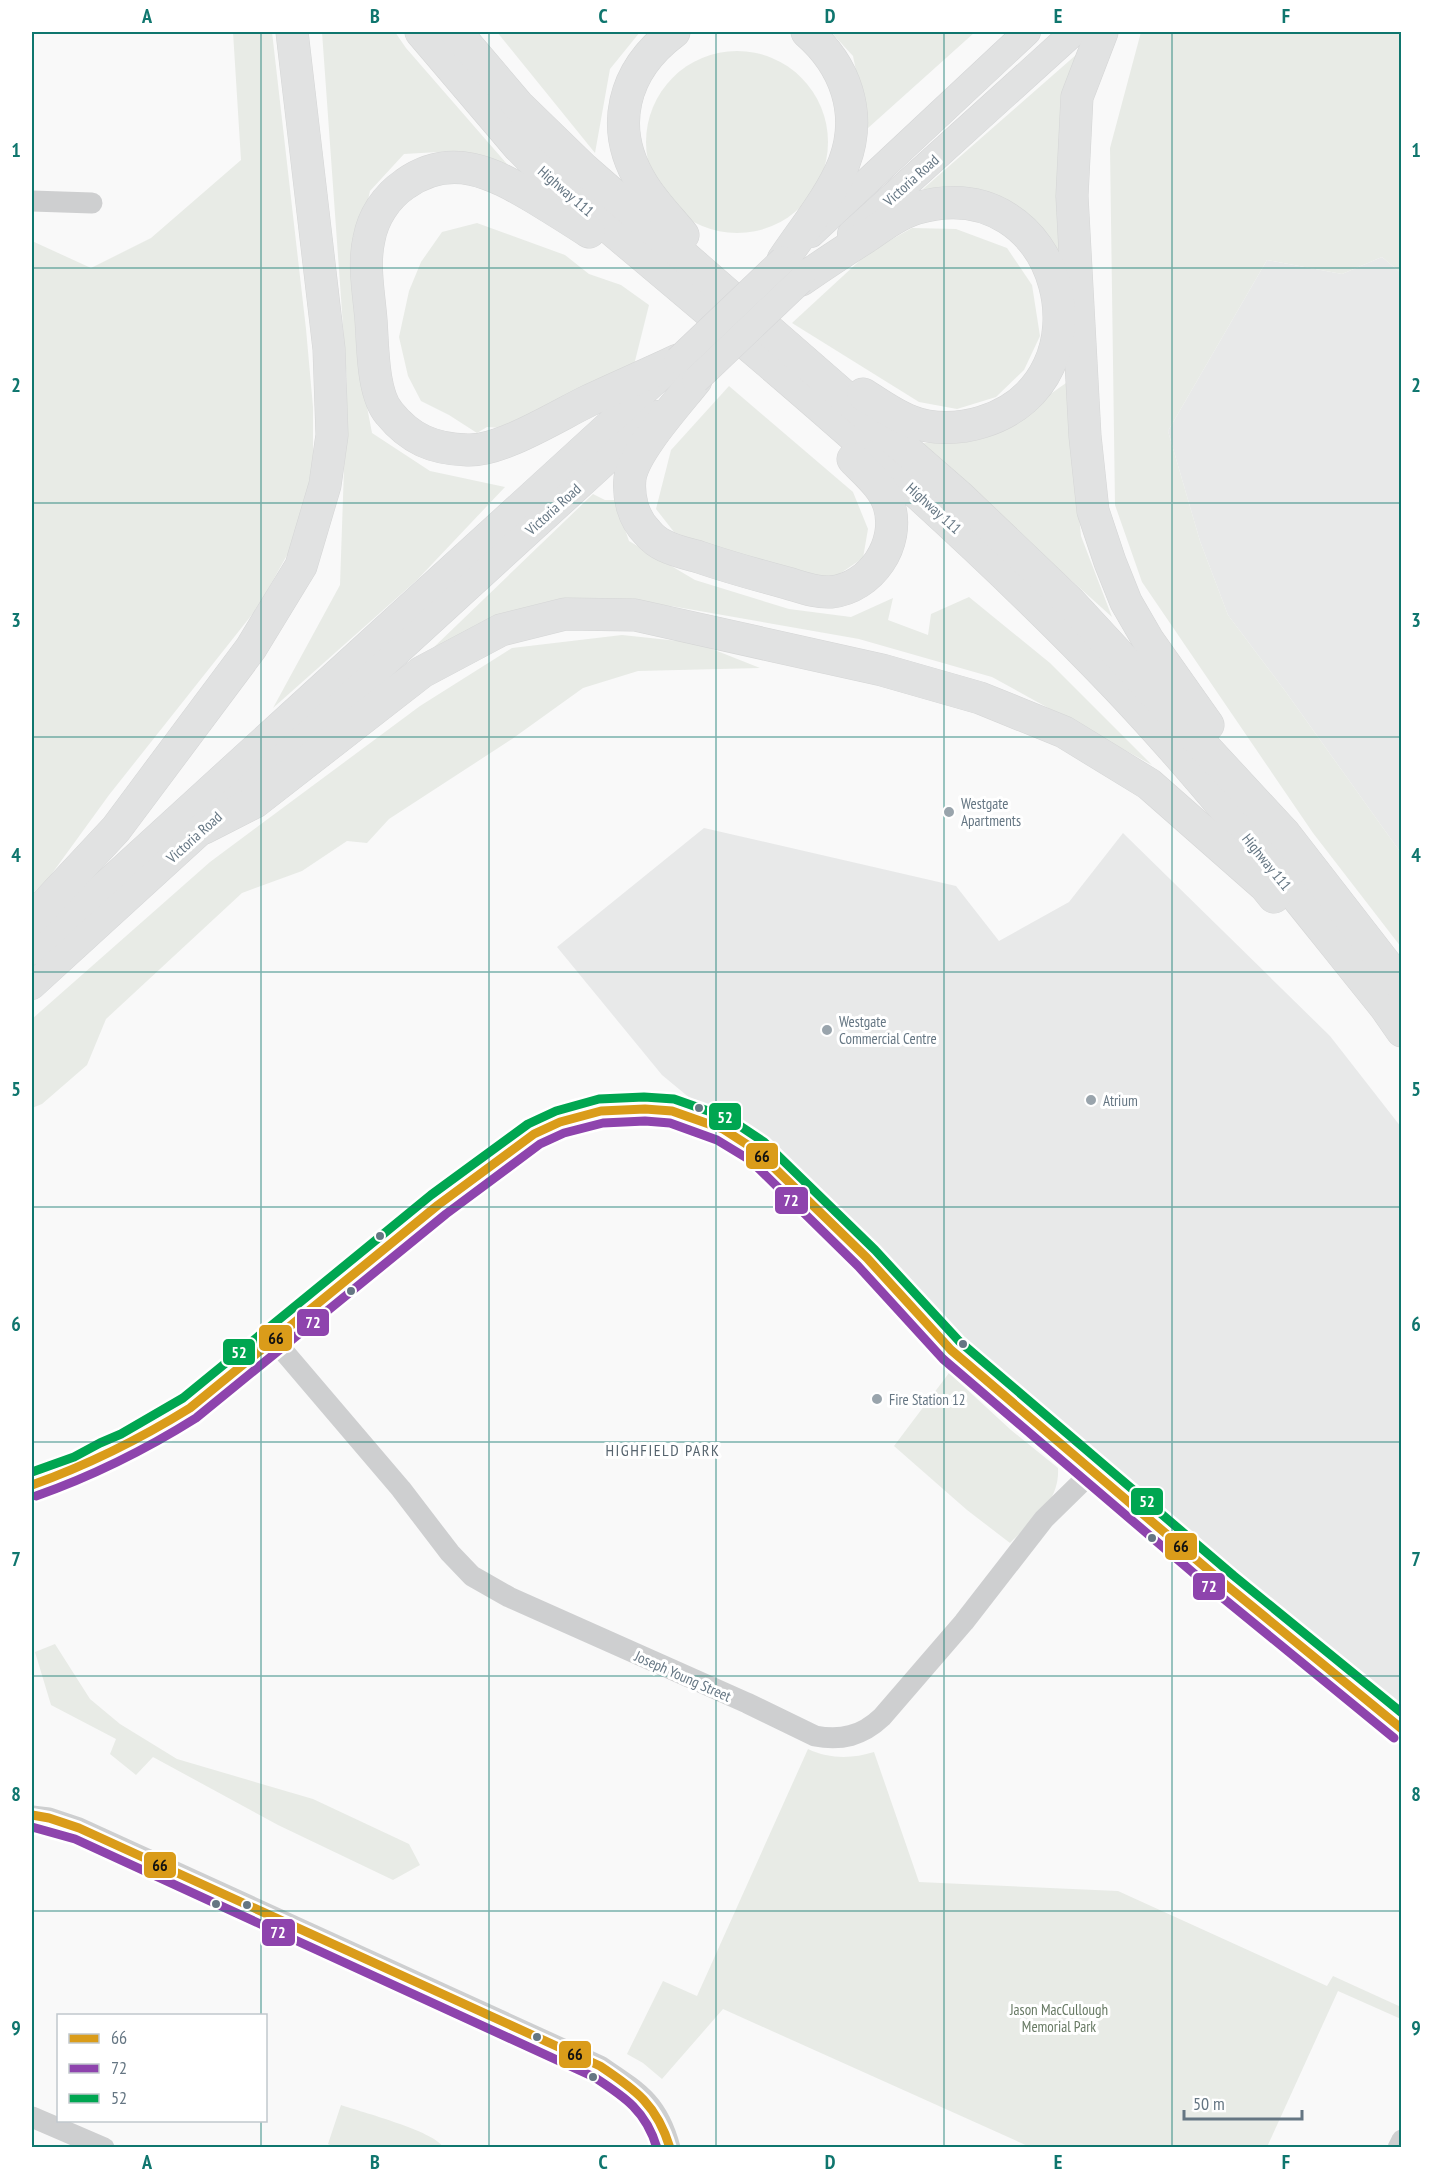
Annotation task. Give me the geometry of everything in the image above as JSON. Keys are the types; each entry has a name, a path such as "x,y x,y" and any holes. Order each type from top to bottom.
{"highway":[{"path":"32,919 116,829 251,648 301,566 325,484 332,435 329,349 292,32"},
{"name":"Highway 111","path":"421,32 518,146 551,179 954,525 1063,632 1187,763 1396,1008"},
{"name":"Highway 111","path":"456,32 518,105 584,169 960,497 1070,602 1285,834 1396,1008"},
{"path":"674,32 646,57 629,88 624,106 626,144 632,165 643,186 747,312"},
{"path":"792,270 844,163 852,119 849,97 833,59 807,32"},
{"path":"1102,32 1077,97 1072,196 1085,436 1093,511 1126,602 1148,640 1285,834"},
{"path":"687,370 586,402 545,424 485,449 467,450 425,443 408,434 387,411 379,394 372,338 368,241 378,213 398,188 429,172 449,167 471,169 494,175 510,183 665,284 693,299"},
{"path":"788,347 910,421 928,426 962,427 992,419 1012,408 1028,395 1051,359 1058,336 1059,315 1054,277 1045,258 1021,228 989,209 945,204 919,207 900,214 792,270"},
{"path":"687,370 635,462 630,476 633,512 638,522 654,539 666,546 739,570 818,591 832,592 857,583 875,568 884,556 889,542 891,517 889,505 875,481 824,430 792,384"},
{"path":"204,828 255,802 422,672 501,630 565,614 634,615 882,670 980,698 1064,732 1149,784 1265,886 1351,986 1396,1008"}],"main road":[{"name":"Victoria Road","path":"32,986 204,828 792,270 1027,32"},
{"name":"Victoria Road","path":"792,270 1074,32"},
{"name":"Victoria Road","path":"32,951 687,370"}],"street":[{"path":"32,201 92,203"},
{"path":"32,1485 79,1468 148,1434 190,1408 438,1205 534,1134 560,1122 601,1111 645,1109 672,1111 723,1129 757,1151 859,1250 951,1350 1322,1666 1401,1729"},
{"name":"Joseph Young Street","path":"274,1341 401,1490 450,1553 472,1576 509,1597 585,1633 747,1703 815,1736 825,1738 856,1734 882,1717 964,1622 1044,1519 1092,1472"},
{"path":"32,1816 49,1818 79,1828 600,2066 638,2092 657,2112 670,2148"},
{"path":"32,2117 104,2148"},
{"path":"1398,2148 1401,2140"}],"shaded area":[{"path":"1382,257 1401,273 1401,853 1228,615 1200,541 1168,431 1267,260 1342,274"},
{"path":"704,828 956,886 999,941 1069,902 1123,833 1330,1036 1401,1127 1401,1730 1109,1486 773,1167 662,1075 557,947"}],"green space":[{"path":"233,32 272,32 306,329 313,407 313,480 295,541 258,607 109,795 48,879 32,894 32,241 91,268 151,238 241,160"},
{"path":"322,32 395,32 406,48 520,179 482,158 456,151 404,154 370,191 352,272 357,354 372,433 430,471 505,487 417,580 273,708 340,585 347,382"},
{"path":"497,32 640,32 610,69 595,153"},
{"path":"831,32 975,32 868,128 853,56"},
{"path":"1141,32 1401,32 1401,273 1382,257 1342,274 1267,260 1168,431 1200,541 1228,615 1401,853 1401,947 1313,833 1142,582 1115,505 1110,148"},
{"path":"737,51 772,58 788,66 801,78 813,91 821,107 828,142 821,177 813,193 801,206 788,218 772,226 737,233 702,226 686,218 673,206 661,193 653,177 646,142 653,107 661,91 673,78 686,66 702,58"},
{"path":"1077,54 1065,270 980,195 923,189"},
{"path":"477,223 565,255 589,274 621,285 649,305 632,373 502,428 487,427 477,433 421,401 408,376 399,337 409,291 421,262 442,232"},
{"path":"912,228 956,229 1007,248 1032,285 1040,336 1024,370 996,397 957,409 919,402 792,323 869,252"},
{"path":"1066,383 1081,536 1112,617 920,444 1001,429"},
{"path":"729,386 853,492 868,529 863,558 832,579 742,559 674,532 656,509 671,450"},
{"path":"593,494 605,500 615,500 629,541 695,580 789,609 851,617 893,598 888,620 928,635 931,614 969,597 1050,663 1152,765 992,677 859,639 671,606 619,602 532,611 433,648"},
{"path":"622,635 697,643 760,668 638,671 583,688 512,739 389,819 367,843 347,841 302,871 242,893 106,1019 87,1065 42,1104 32,1108 32,1019 210,862 420,706 512,648"},
{"path":"949,1373 1011,1430 1058,1468 1054,1491 1049,1501 1035,1519 1010,1543 967,1510 894,1446"},
{"path":"55,1644 90,1699 120,1724 177,1759 313,1799 409,1844 420,1865 393,1880 278,1825 153,1757 136,1775 110,1754 116,1739 51,1705 35,1652"},
{"name":"Jason MacCullough Memorial Park","path":"808,1749 824,1755 841,1757 874,1752 919,1882 1118,1891 1327,1986 1333,1976 1401,2007 1401,2019 1338,1991 1267,2147 1030,2147 723,2009 662,2079 643,2063 627,2054 663,1981 697,1996"},
{"path":"341,2105 412,2129 437,2141 443,2147 334,2147 328,2144"}],"transit line":[{"name":"52","path":"32,1472 74,1457 121,1434 183,1398 431,1195 528,1124 556,1111 599,1099 644,1097 674,1099 728,1118 764,1142 875,1250 959,1341 1234,1576 1402,1713"},
{"name":"66","path":"32,1485 113,1451 190,1408 438,1205 534,1134 560,1122 601,1111 645,1109 672,1111 723,1129 757,1151 867,1258 951,1350 1226,1585 1402,1729"},
{"name":"72","path":"36,1496 118,1462 196,1418 446,1214 540,1144 564,1133 603,1123 645,1121 670,1123 717,1140 750,1160 858,1266 943,1359 1218,1594 1394,1738"},
{"name":"66","path":"32,1815 79,1828 600,2066 635,2091 652,2109 670,2148"},
{"name":"72","path":"32,1827 75,1839 594,2077 633,2106 647,2124 657,2148"}],"place":[{"name":"Westgate Apartments","path":"949,812"},
{"name":"Westgate Commercial Centre","path":"827,1030"},
{"name":"Atrium","path":"1091,1100"},
{"name":"Fire Station 12","path":"877,1399"}],"district":[{"name":"HIGHFIELD PARK","path":"663,1450"}]}
